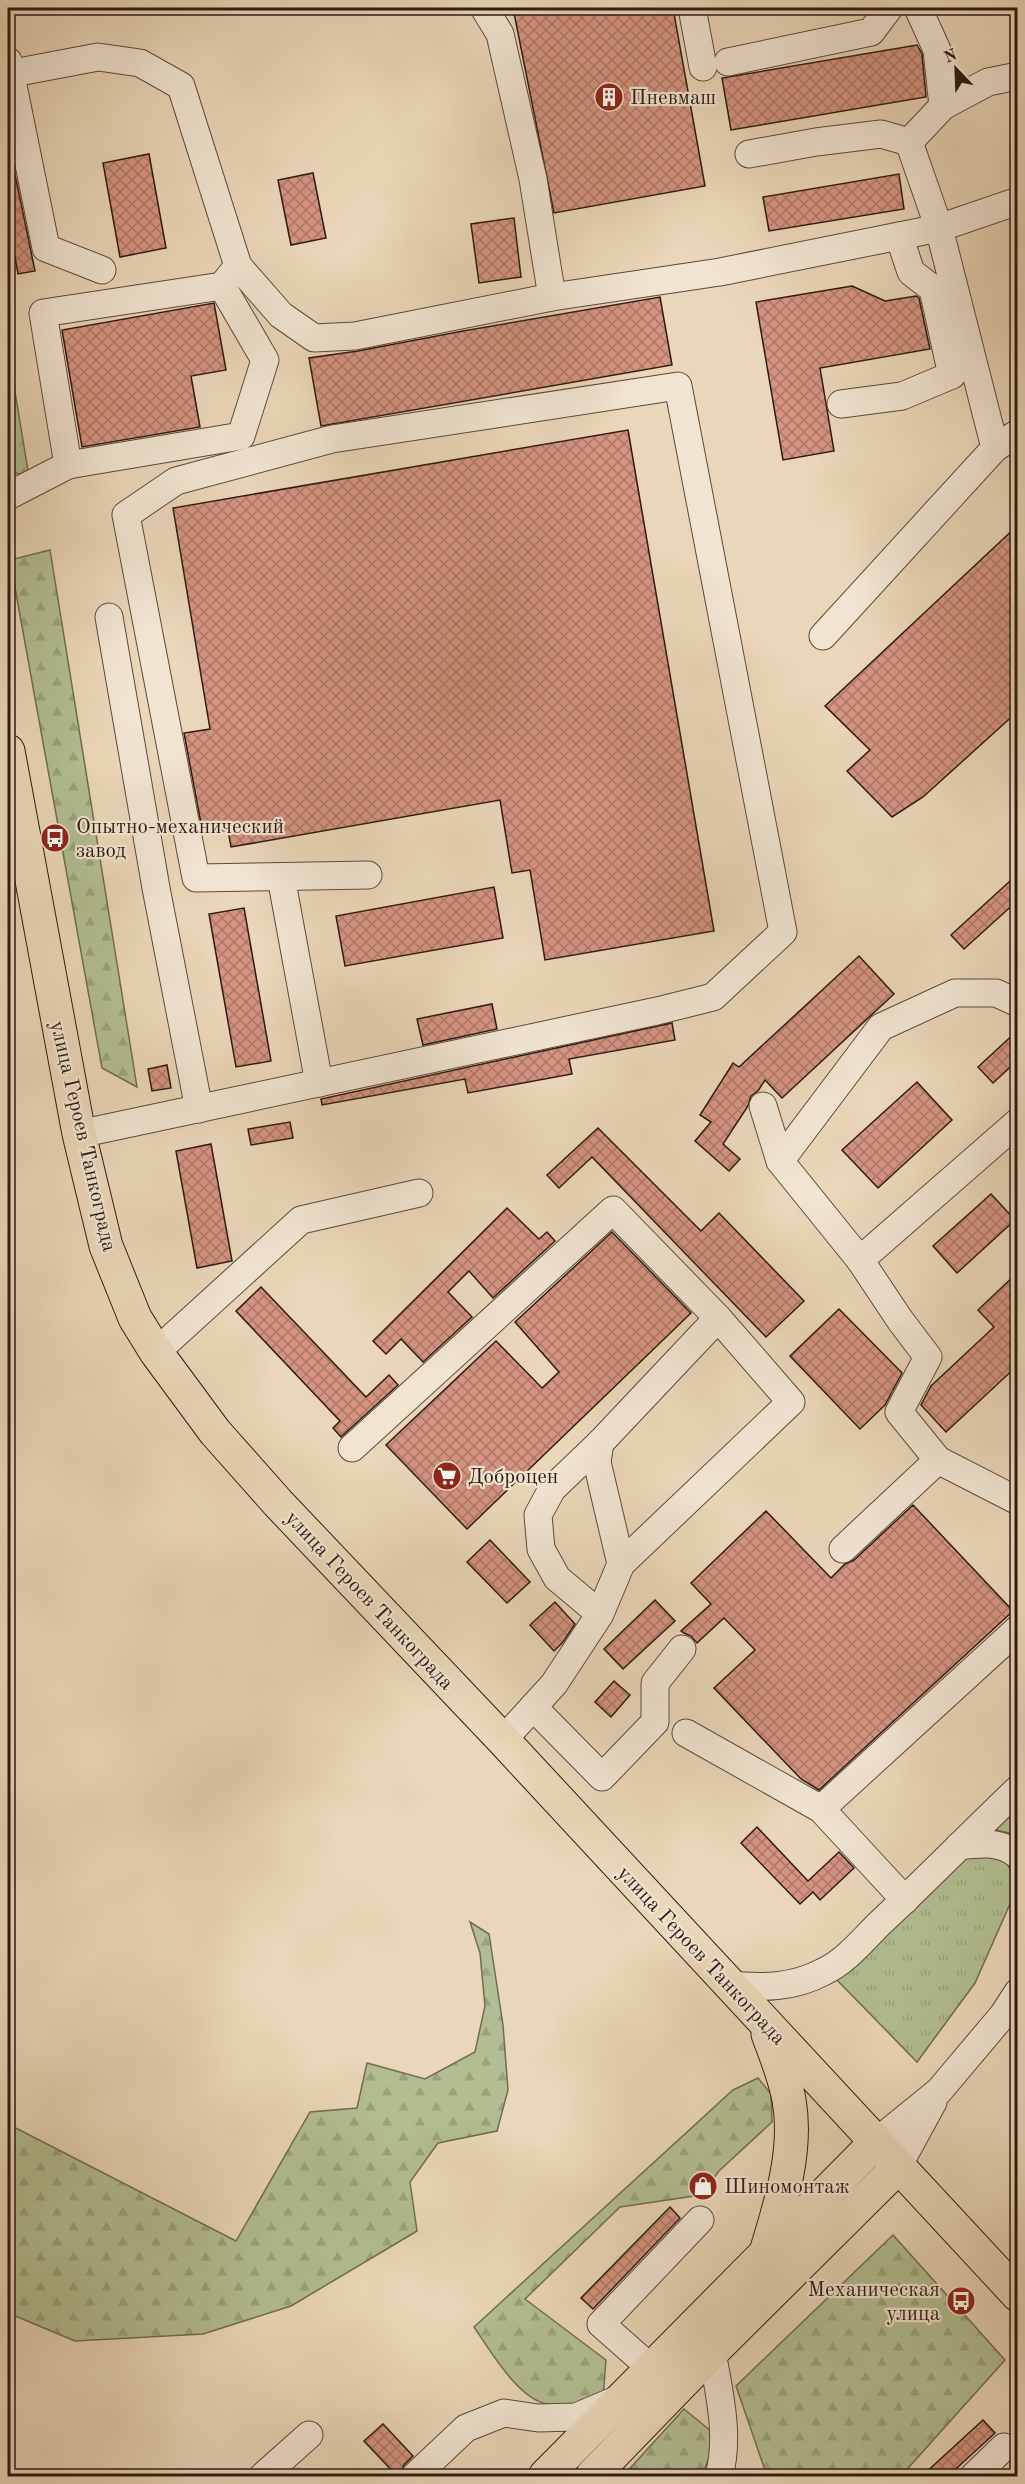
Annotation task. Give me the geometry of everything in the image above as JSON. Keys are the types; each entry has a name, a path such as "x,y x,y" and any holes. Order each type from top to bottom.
{"main road":[{"name":"улица Героев Танкограда","path":"8,751 79,1134 106,1246 135,1318 156,1352 215,1432 278,1503 503,1740 1017,2295"},
{"path":"761,2019 781,2068 789,2101 792,2132 787,2170 765,2253"},
{"path":"544,2476 875,2143"},
{"path":"592,2476 712,2352 897,2168"}],"street":[{"path":"484,8 500,34 533,179 552,297"},
{"path":"692,8 716,65 871,32 889,8"},
{"path":"918,8 937,50 943,106"},
{"path":"8,496 68,465 241,436 264,360 230,276 181,86 140,63 98,57 8,69 46,248 102,270"},
{"path":"909,142 943,106 988,82 1017,76"},
{"path":"749,154 881,134 909,142"},
{"path":"909,142 939,228 994,448"},
{"path":"68,465 43,313 230,276 314,338 355,336 552,297 720,272 939,228 1017,201"},
{"path":"841,404 902,396 952,375 933,289 911,272 899,236"},
{"path":"79,1134 714,997 783,932 678,386 332,438 176,481 126,514 196,878"},
{"path":"823,636 994,448 1017,433"},
{"path":"109,617 156,888 199,1109"},
{"path":"156,888 196,878 368,876"},
{"path":"281,877 319,1083"},
{"path":"780,1161 881,1028 955,993 996,993 1017,1003"},
{"path":"763,1106 780,1161 860,1260 928,1357 899,1412 938,1460 1017,1501"},
{"path":"860,1260 1017,1122"},
{"path":"156,1352 301,1220 419,1193"},
{"path":"352,1448 613,1210 718,1318 791,1402 621,1564 600,1614 554,1684 503,1740"},
{"path":"600,1614 557,1578 541,1549 538,1515 552,1489 600,1443 718,1318"},
{"path":"600,1443 597,1462 621,1564"},
{"path":"843,1549 938,1460"},
{"path":"821,1809 1017,1629"},
{"path":"533,1707 602,1777 655,1722 655,1683 682,1649"},
{"path":"686,1733 821,1809 905,1900"},
{"path":"729,1985 764,1989 795,1983 824,1972 843,1959 1017,1790"},
{"path":"959,1846 985,1842 1009,1848 1017,1855"},
{"path":"875,2143 939,2091 1004,2015 1017,1992"},
{"path":"897,2168 939,2091"},
{"path":"652,2369 601,2324 700,2220"},
{"path":"712,2352 720,2397 724,2457 719,2476"},
{"path":"415,2476 466,2427 504,2413 538,2418 576,2417 625,2396"},
{"path":"263,2476 309,2435"},
{"path":"974,2476 1004,2447"}],"green space":[{"path":"8,349 29,477 16,473 8,464"},
{"path":"50,550 137,1087 102,1068 10,560"},
{"path":"1017,1805 1017,1835 992,1829"},
{"path":"998,1853 1007,1862 1017,1888 975,1983 917,2062 835,1978 955,1862 979,1854"},
{"path":"470,1922 489,1934 503,2025 508,2090 497,2131 438,2143 410,2182 417,2231 291,2306 203,2334 75,2341 8,2313 8,2124 236,2241 310,2112 357,2108 367,2063 425,2079 475,2052 485,2006 480,1953"},
{"path":"758,2078 771,2094 772,2122 719,2171 701,2195 620,2207 525,2299 606,2360 603,2398 575,2404 554,2405 536,2400 526,2393 515,2384 496,2360 474,2327 733,2090"},
{"path":"893,2235 1005,2360 901,2476 767,2476 736,2386"},
{"path":"684,2409 717,2436 702,2476 623,2476"}],"building":[{"name":"Пневмаш","path":"513,8 673,8 705,186 554,213"},
{"path":"917,45 922,54 926,97 731,130 722,78"},
{"path":"149,154 166,248 120,257 103,163"},
{"path":"8,160 12,160 35,271 18,274 8,218"},
{"path":"313,173 326,238 291,245 278,180"},
{"path":"899,174 904,209 769,231 763,197"},
{"path":"514,218 521,277 479,283 471,224"},
{"path":"852,286 885,301 916,296 919,298 930,349 820,368 834,451 783,460 756,302"},
{"path":"660,297 672,365 321,426 309,358"},
{"path":"214,303 226,370 191,376 200,427 82,447 62,330"},
{"path":"628,430 714,931 545,960 530,870 512,873 500,800 231,847 228,830 203,834 184,733 210,729 173,508"},
{"path":"1017,526 1017,712 923,797 892,817 847,771 870,750 825,706"},
{"path":"1010,881 1017,890 1017,901 964,949 951,935"},
{"path":"494,887 503,938 345,966 336,916"},
{"path":"244,908 271,1061 236,1067 209,914"},
{"path":"859,956 894,994 782,1098 765,1080 758,1091 751,1096 748,1106 723,1144 740,1159 729,1171 695,1141 711,1122 700,1115 733,1063 739,1067"},
{"path":"492,1004 497,1029 423,1045 417,1019"},
{"path":"672,1023 675,1040 569,1059 572,1074 468,1093 465,1079 322,1105 321,1099"},
{"path":"1017,1031 1017,1061 993,1083 978,1067"},
{"path":"167,1065 171,1088 152,1091 148,1069"},
{"path":"917,1082 952,1120 878,1188 842,1150"},
{"path":"290,1122 293,1138 251,1145 248,1129"},
{"path":"598,1128 701,1231 719,1213 804,1301 766,1337 592,1157 559,1188 547,1175"},
{"path":"211,1144 232,1261 197,1268 176,1151"},
{"path":"991,1194 1015,1220 957,1273 933,1246"},
{"path":"507,1208 539,1239 547,1232 555,1241 493,1298 469,1271 448,1292 472,1317 423,1362 401,1339 386,1354 373,1341"},
{"path":"612,1232 691,1313 467,1529 386,1445 496,1341 542,1388 559,1372 515,1322"},
{"path":"1017,1273 1017,1349 1010,1356 1017,1366 946,1432 921,1405 931,1386 994,1327 978,1310"},
{"path":"261,1287 366,1397 389,1375 398,1385 341,1437 333,1428 340,1421 236,1311"},
{"path":"839,1309 902,1373 885,1405 860,1429 790,1356"},
{"path":"913,1505 1013,1611 819,1790 801,1779 714,1688 755,1650 724,1618 697,1643 691,1636 681,1631 711,1604 691,1583 766,1511 831,1578 845,1564 854,1560"},
{"path":"490,1540 530,1582 507,1603 467,1562"},
{"path":"655,1600 675,1621 623,1669 604,1649"},
{"path":"555,1602 575,1624 554,1651 530,1625"},
{"path":"614,1681 630,1695 611,1717 595,1702"},
{"path":"757,1827 808,1881 839,1852 854,1868 820,1900 813,1892 800,1904 741,1843"},
{"path":"670,2207 680,2218 593,2309 581,2298"},
{"path":"983,2420 995,2433 948,2476 922,2476"},
{"path":"383,2424 413,2456 404,2465 400,2476 397,2476 364,2441"}],"place":[{"name":"Пневмаш","path":"609,97"},
{"name":"Опытно-механический завод","path":"55,838"},
{"name":"Доброцен","path":"447,1476"},
{"name":"Шиномонтаж","path":"703,2186"},
{"name":"Механическая улица","path":"961,2301"}]}
